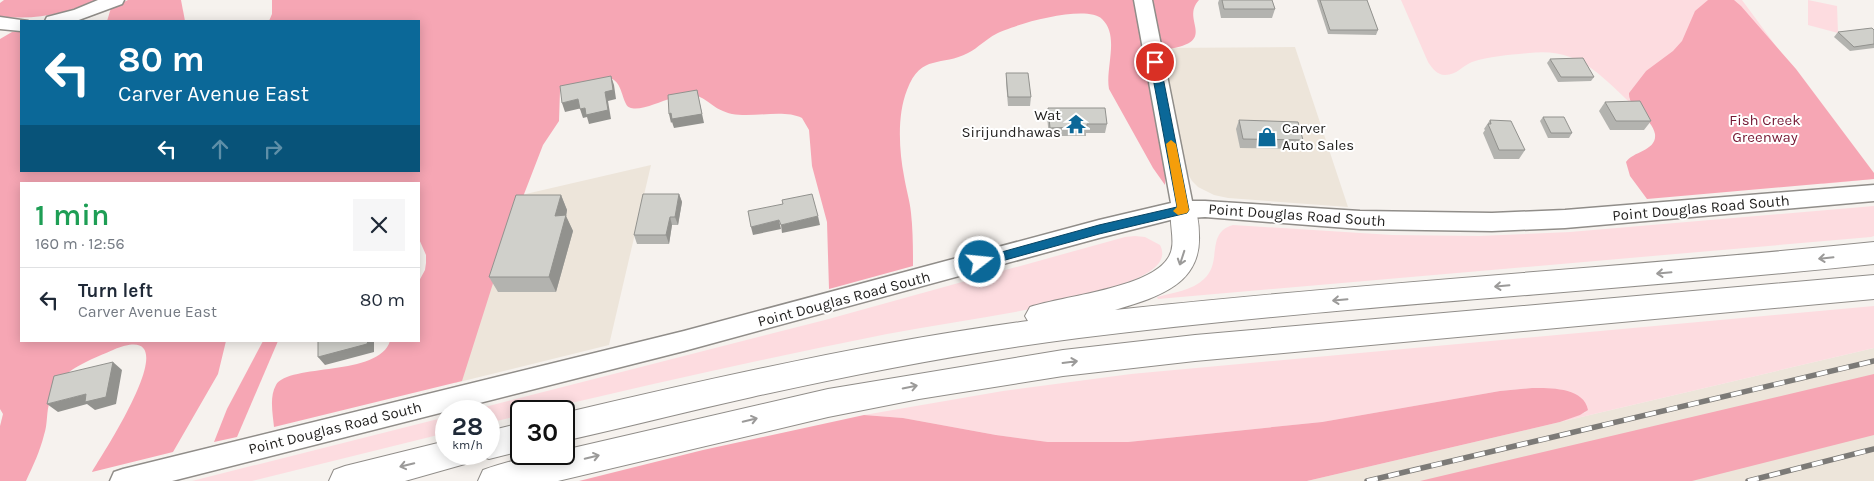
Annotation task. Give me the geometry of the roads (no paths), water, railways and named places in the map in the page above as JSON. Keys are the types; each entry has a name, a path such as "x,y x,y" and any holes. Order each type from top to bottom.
{"highway":[{"path":"575,424 1079,306 1160,283 1175,273 1183,257 1186,240 1184,210"},
{"path":"834,365 1000,337 1148,318 1874,253"},
{"path":"494,481 828,403 918,386 1064,363 1204,347 1874,287"},
{"path":"345,481 435,459"}],"street":[{"path":"58,20 80,14 115,0"},
{"path":"1143,0 1184,210"},
{"path":"0,23 20,25"},
{"name":"Point Douglas Road South","path":"123,481 684,342 1099,229 1184,210 1214,209 1398,222 1492,222 1565,219 1874,193"}],"railway":[{"path":"1367,481 1874,361"},
{"path":"1748,481 1874,449"}],"place":[{"name":"Wat Sirijundhawas","path":"1076,124"},
{"name":"Carver Auto Sales","path":"1267,137"}],"park label":[{"name":"Fish Creek Greenway","path":"1765,128"}]}
